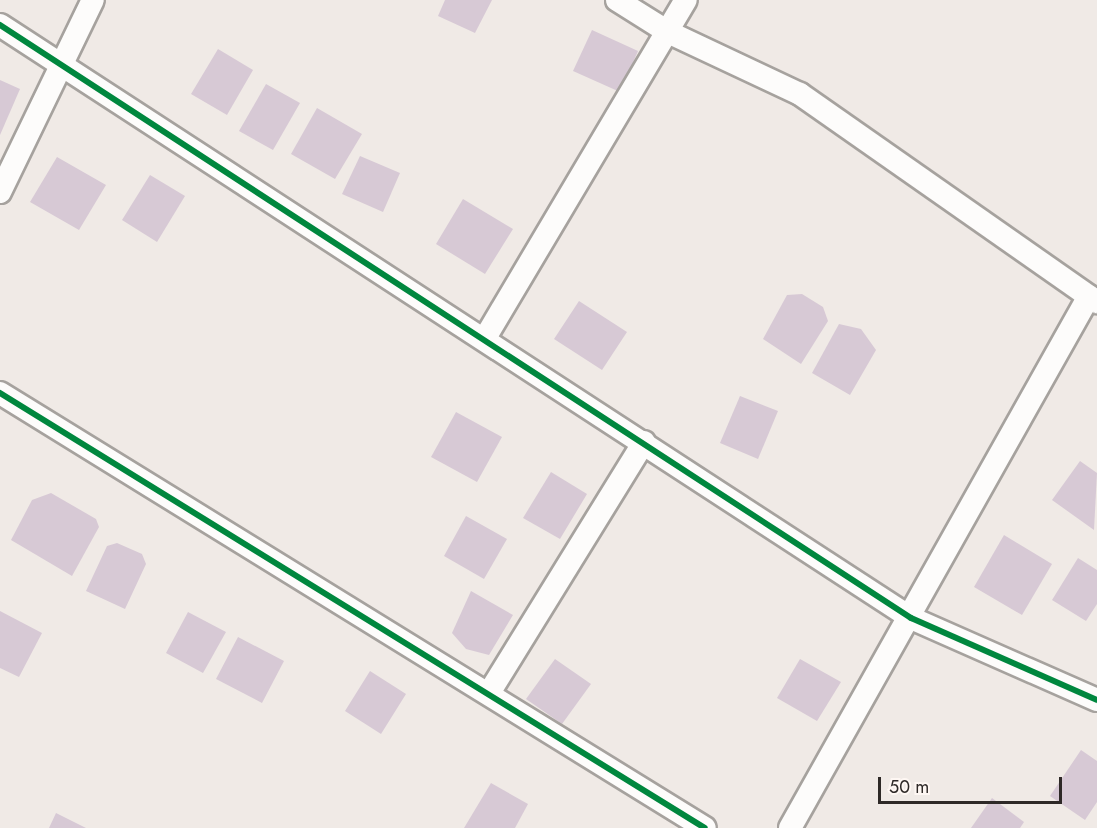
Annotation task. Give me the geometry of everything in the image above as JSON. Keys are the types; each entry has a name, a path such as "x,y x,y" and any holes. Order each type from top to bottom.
{"street":[{"path":"0,192 93,0"},
{"path":"617,0 668,32 800,94 1093,299 790,828"},
{"path":"485,338 686,0"},
{"path":"0,26 63,62 911,618 1097,700"},
{"path":"0,393 705,828"},
{"path":"489,693 644,442"}],"building":[{"path":"445,0 492,0 475,33 438,16"},
{"path":"592,30 638,51 620,92 573,71"},
{"path":"218,49 253,70 227,115 191,94"},
{"path":"0,80 20,89 0,135"},
{"path":"266,84 300,103 273,150 239,131"},
{"path":"317,108 362,134 335,179 291,154"},
{"path":"360,156 400,173 383,212 342,194"},
{"path":"57,157 106,185 79,230 30,202"},
{"path":"150,175 185,196 157,242 122,220"},
{"path":"463,199 513,229 485,274 436,244"},
{"path":"802,294 823,307 828,321 801,364 763,339 787,295"},
{"path":"579,301 627,332 602,370 554,339"},
{"path":"839,324 861,329 876,350 850,395 812,373"},
{"path":"740,396 778,411 758,459 720,443"},
{"path":"456,412 502,437 477,482 431,457"},
{"path":"1080,461 1097,473 1094,530 1052,500"},
{"path":"551,472 587,494 560,539 523,518"},
{"path":"51,493 96,519 99,527 72,576 11,540 32,500"},
{"path":"466,516 507,539 484,579 444,556"},
{"path":"1004,535 1052,564 1022,615 974,587"},
{"path":"117,543 142,554 146,564 125,609 86,591 107,546"},
{"path":"1078,558 1097,570 1097,604 1086,621 1052,600"},
{"path":"471,591 513,615 489,655 466,649 452,633"},
{"path":"0,611 42,633 19,677 0,668"},
{"path":"188,612 226,632 203,673 166,653"},
{"path":"238,637 284,661 262,703 216,679"},
{"path":"555,659 591,684 562,724 526,699"},
{"path":"800,659 841,682 817,721 777,698"},
{"path":"370,671 406,694 381,734 345,711"},
{"path":"1081,750 1097,761 1097,802 1085,820 1050,796"},
{"path":"491,783 528,804 515,828 464,828"},
{"path":"992,798 1024,822 1020,828 971,828"},
{"path":"56,813 86,828 49,828"}],"cycle path":[{"path":"0,25 911,618 1097,700"},
{"path":"0,393 705,828"}]}
